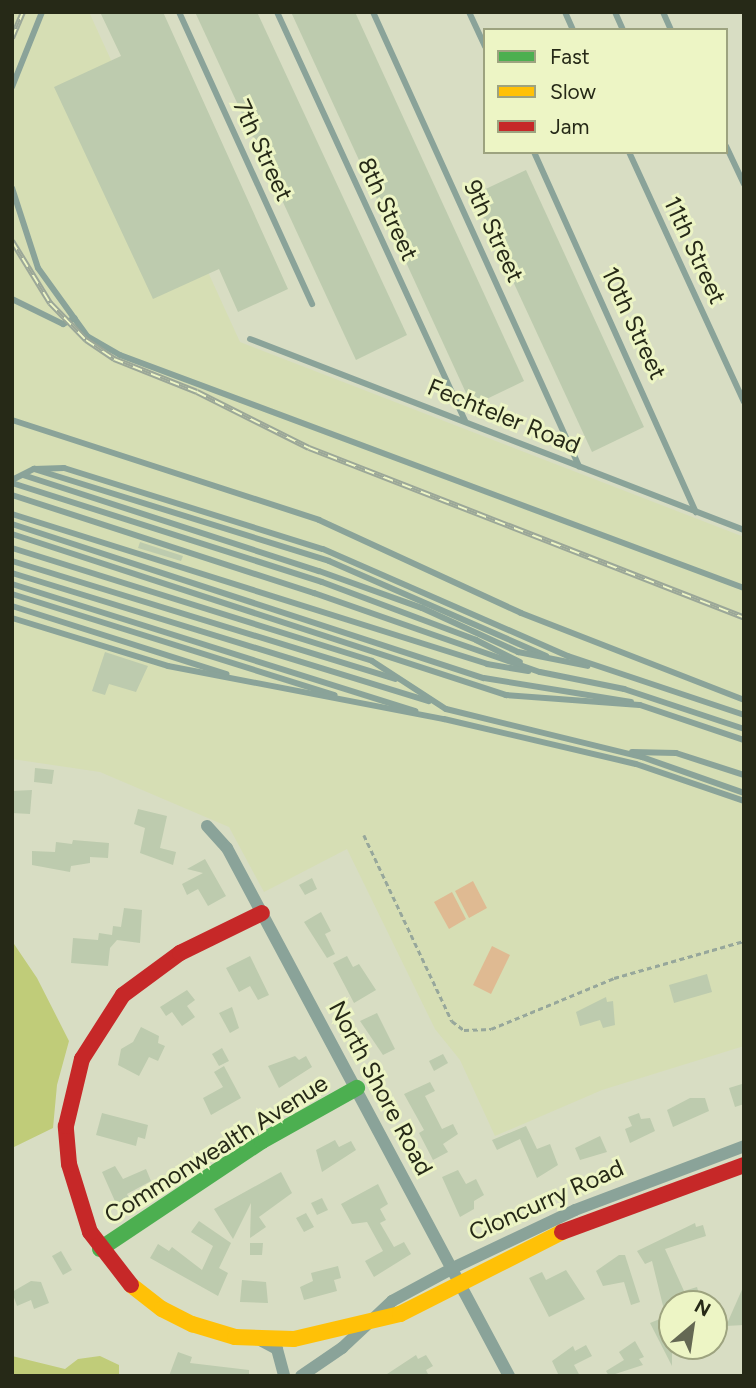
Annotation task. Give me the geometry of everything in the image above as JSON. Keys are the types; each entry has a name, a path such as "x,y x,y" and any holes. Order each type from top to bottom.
{"street":[{"name":"North Shore Road","path":"206,826 227,848 509,1376"},
{"path":"262,913 155,969 123,995 82,1059 66,1126 68,1151 82,1209 100,1249 142,1296 162,1309 211,1331 258,1339 330,1334 378,1317"},
{"name":"Commonwealth Avenue","path":"100,1249 262,1141 357,1088"},
{"name":"Cloncurry Road","path":"301,1376 378,1317 400,1314 457,1275 575,1210 744,1146"},
{"name":"Cloncurry Road","path":"457,1275 565,1231 744,1165"},
{"path":"258,1339 276,1349 284,1376"}],"lane":[{"path":"12,87 42,12"},
{"name":"7th Street","path":"179,12 312,304"},
{"name":"8th Street","path":"277,12 465,421"},
{"name":"9th Street","path":"373,12 580,467"},
{"path":"469,12 483,42"},
{"path":"565,12 572,28"},
{"path":"615,12 622,28"},
{"path":"663,12 670,28"},
{"path":"728,150 744,184"},
{"name":"10th Street","path":"535,154 696,512"},
{"name":"11th Street","path":"630,154 744,402"},
{"path":"12,188 38,268 88,336 140,365 222,390 744,588"},
{"path":"12,299 64,324 75,318"},
{"name":"Fechteler Road","path":"250,339 744,530"},
{"path":"12,420 335,527 521,613 744,700"},
{"path":"12,482 34,469 64,468 323,549 600,667"},
{"path":"34,469 329,561 474,621 557,661"},
{"path":"23,475 319,571 422,608 518,652 600,667 662,684 744,715"},
{"path":"12,482 322,582 476,640 540,672"},
{"path":"12,495 314,593 540,672"},
{"path":"12,514 486,664 624,689 744,729"},
{"path":"12,524 484,678 602,694 744,740"},
{"path":"12,534 506,695 640,705"},
{"path":"12,548 372,661 437,703"},
{"path":"12,561 405,682"},
{"path":"12,573 437,703 624,752 744,793"},
{"path":"12,584 444,719"},
{"path":"12,594 367,705"},
{"path":"12,606 255,683"},
{"path":"12,618 168,666 444,719 636,764 744,801"},
{"path":"624,752 676,752 744,775"}],"path":[{"path":"364,835 452,1021 464,1030 491,1028 614,978 744,941"}],"shaded area":[{"path":"12,12 89,12 240,342 744,537 744,1046 602,1090 495,1136 460,1060 435,1029 347,849 264,892 229,827 100,772 12,759"},
{"path":"473,881 487,908 469,918 455,891"},
{"path":"452,892 466,919 449,929 434,902"},
{"path":"12,941 37,978 69,1041 57,1085 53,1128 12,1148"},
{"path":"492,946 510,955 491,994 473,985"},
{"path":"12,1356 65,1369 78,1359 100,1356 119,1365 119,1374 12,1376"}],"building":[{"path":"100,12 163,12 288,289 238,312 219,269 153,299 54,87 121,56"},
{"path":"195,12 257,12 407,335 356,360"},
{"path":"291,12 355,12 524,381 472,406"},
{"path":"526,170 644,427 592,452 473,195"},
{"path":"140,542 183,556 181,561 138,548"},
{"path":"105,652 148,666 136,692 109,684 105,695 92,691"},
{"path":"35,768 54,770 52,784 34,782"},
{"path":"32,790 30,814 12,813 12,791"},
{"path":"138,809 167,816 160,848 176,852 173,865 140,853 145,828 134,824"},
{"path":"73,840 109,843 108,858 90,857 90,863 71,866 70,872 32,865 32,851 55,852 56,842 72,844"},
{"path":"205,859 226,896 208,906 198,889 187,895 182,884 203,873 187,869"},
{"path":"312,878 317,889 305,895 299,885"},
{"path":"124,908 142,910 140,943 117,940 110,948 108,966 71,963 73,938 98,940 99,933 112,935 113,926 121,927"},
{"path":"321,912 331,931 325,934 335,954 327,958 304,922"},
{"path":"250,956 269,995 258,1000 250,986 239,992 226,968"},
{"path":"347,956 353,967 359,964 376,990 354,1003 333,963"},
{"path":"707,974 712,992 674,1003 669,985"},
{"path":"187,990 195,1000 187,1006 195,1017 182,1026 172,1012 166,1016 160,1007"},
{"path":"606,997 607,1002 613,1001 615,1025 603,1028 600,1020 580,1026 576,1012"},
{"path":"232,1007 239,1028 230,1033 219,1013"},
{"path":"377,1013 395,1049 383,1055 360,1021"},
{"path":"141,1027 159,1036 158,1043 165,1046 158,1061 149,1057 139,1076 118,1065 121,1049 133,1042"},
{"path":"222,1048 229,1061 219,1066 212,1054"},
{"path":"443,1054 448,1063 434,1071 429,1061"},
{"path":"295,1056 299,1060 306,1056 312,1067 279,1088 268,1066"},
{"path":"224,1066 241,1098 211,1115 203,1098 223,1087 214,1072"},
{"path":"430,1082 435,1091 425,1096 442,1129 453,1124 458,1134 443,1144 448,1152 433,1160 419,1133 424,1130 404,1094"},
{"path":"742,1084 744,1104 735,1107 729,1088"},
{"path":"690,1098 705,1098 709,1111 673,1127 667,1110"},
{"path":"102,1113 148,1125 145,1139 138,1137 136,1146 96,1135"},
{"path":"639,1113 641,1119 650,1118 655,1131 630,1143 625,1129 632,1126 628,1117"},
{"path":"526,1126 537,1149 550,1144 558,1165 537,1178 520,1139 497,1150 492,1140"},
{"path":"600,1136 607,1152 580,1160 575,1148"},
{"path":"335,1140 339,1147 351,1141 356,1150 322,1172 316,1150"},
{"path":"115,1166 123,1179 146,1169 151,1181 127,1194 131,1202 118,1208 102,1172"},
{"path":"458,1170 466,1184 476,1179 484,1195 474,1201 474,1209 460,1217 442,1177"},
{"path":"281,1172 292,1193 259,1217 266,1227 250,1238 251,1203 233,1239 214,1209"},
{"path":"378,1184 388,1204 380,1209 386,1220 380,1223 394,1247 404,1242 411,1254 374,1277 365,1261 383,1251 367,1222 352,1224 341,1204"},
{"path":"322,1198 328,1210 317,1215 311,1203"},
{"path":"306,1213 314,1227 304,1232 296,1218"},
{"path":"199,1221 231,1243 219,1268 228,1273 218,1296 150,1258 158,1244 169,1251 172,1247 202,1270 213,1246 191,1232"},
{"path":"695,1223 696,1227 703,1225 706,1236 665,1249 684,1290 659,1290 652,1261 645,1264 637,1251"},
{"path":"250,1243 263,1243 262,1255 250,1255"},
{"path":"61,1251 72,1270 63,1275 52,1256"},
{"path":"619,1255 625,1255 640,1302 631,1305 624,1282 603,1286 596,1271"},
{"path":"338,1266 341,1278 334,1280 337,1291 304,1300 300,1287 313,1281 311,1273"},
{"path":"566,1270 585,1299 549,1317 529,1278 542,1272 546,1280"},
{"path":"242,1280 266,1282 268,1303 240,1302"},
{"path":"31,1281 41,1282 49,1303 34,1309 31,1300 17,1306 12,1292"},
{"path":"744,1285 744,1325 728,1326"},
{"path":"658,1320 658,1339 650,1323"},
{"path":"635,1341 644,1357 639,1359 643,1365 609,1376 606,1371 624,1360 619,1352"},
{"path":"586,1345 592,1356 574,1365 580,1376 559,1376 552,1361 573,1346 575,1351"},
{"path":"178,1352 192,1357 190,1363 249,1370 249,1376 169,1376"},
{"path":"416,1355 418,1359 426,1355 433,1366 426,1370 429,1376 384,1376"}],"railway":[{"path":"12,38 23,12"},
{"path":"12,241 50,303 86,340 114,359 197,392 309,448 744,618"}],"traffic: fast":[{"path":"100,1249 262,1141 357,1088"}],"traffic: slow":[{"path":"131,1285 162,1309 192,1324 235,1337 294,1339 400,1314 562,1232"}],"traffic: jam":[{"path":"131,1285 90,1232 69,1164 66,1126 82,1059 123,995 180,953 262,913"},
{"path":"562,1232 744,1165"}]}
